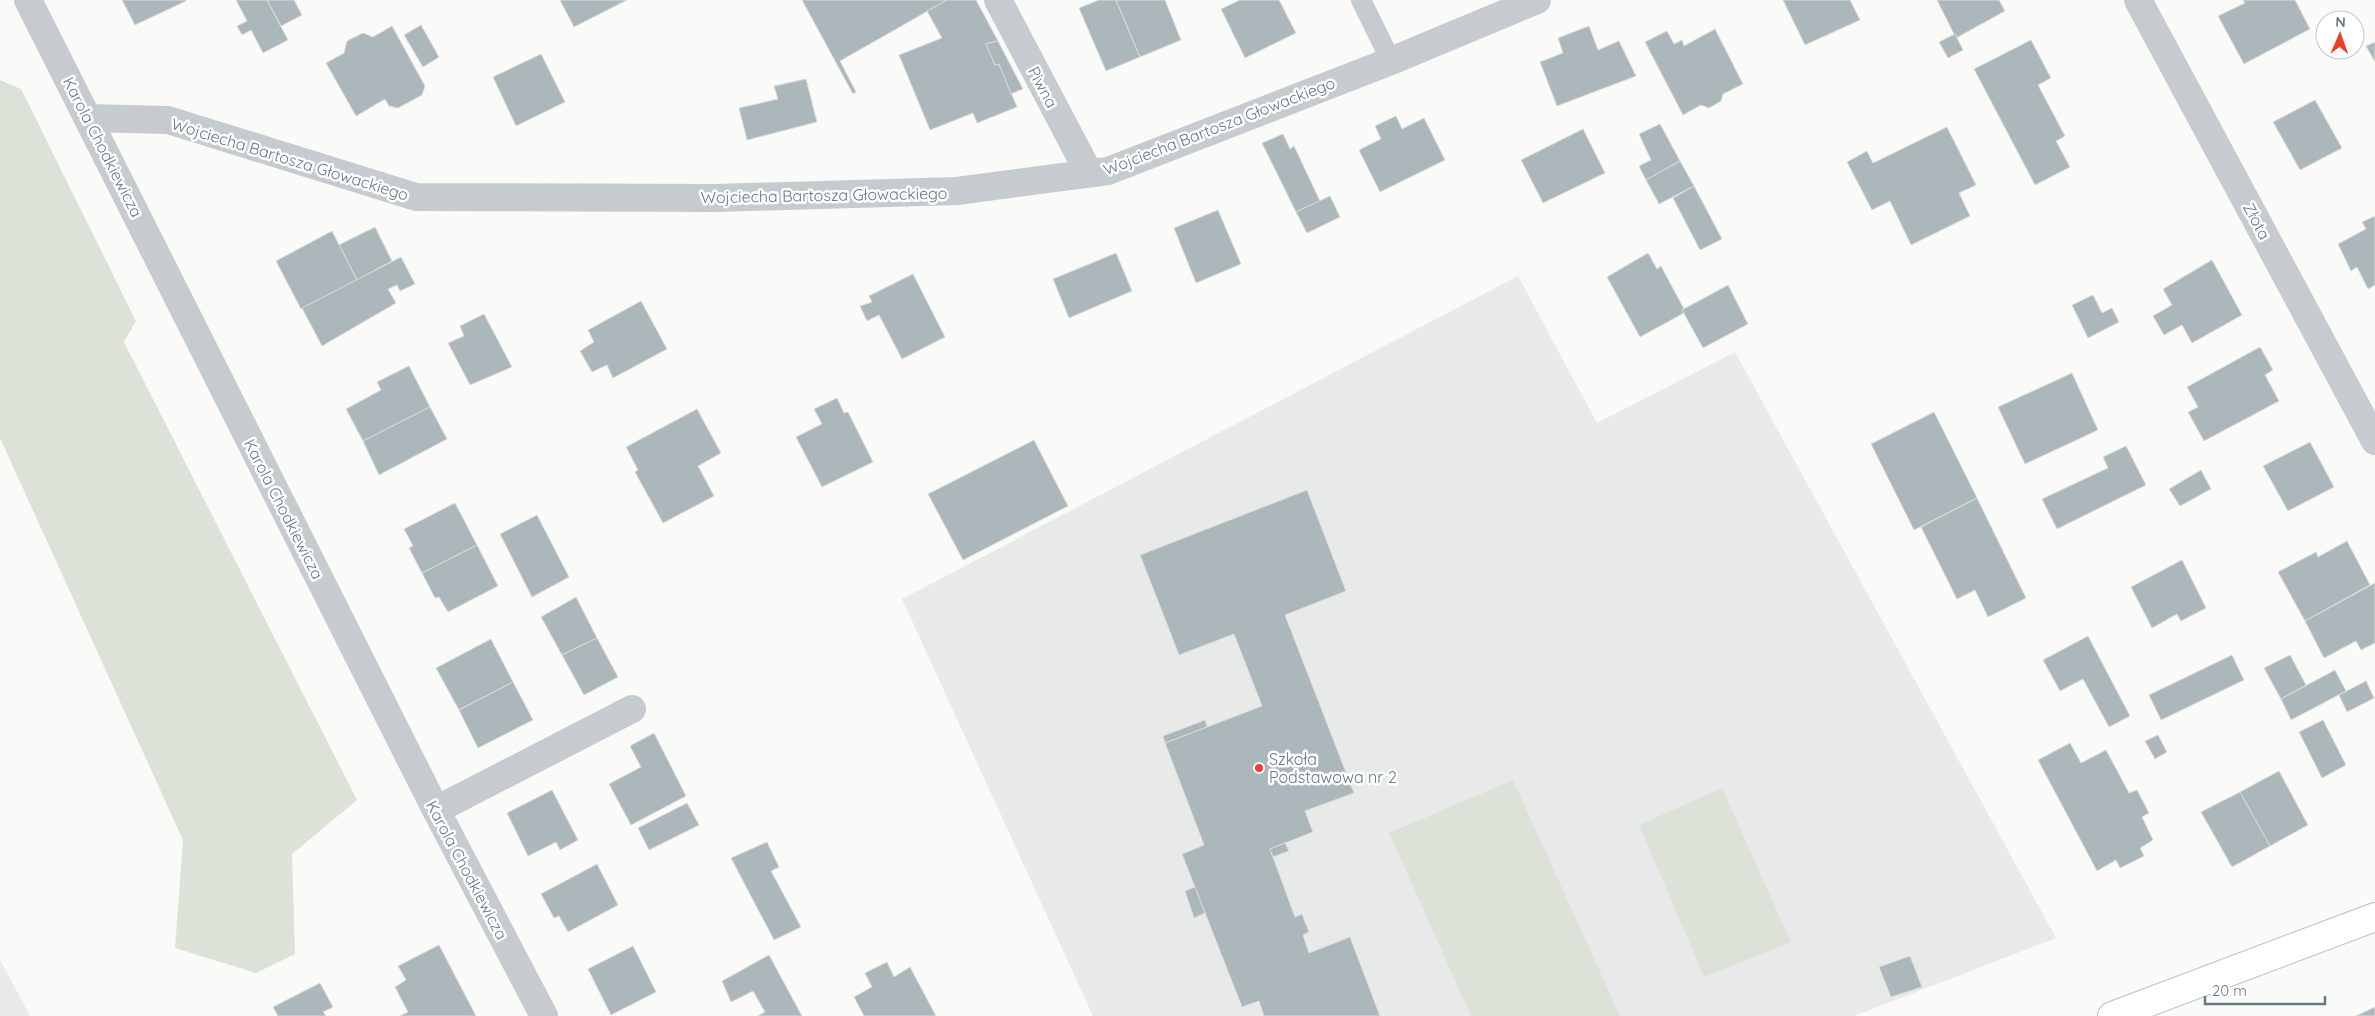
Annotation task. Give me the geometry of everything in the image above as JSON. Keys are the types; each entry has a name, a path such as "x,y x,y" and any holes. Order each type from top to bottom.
{"street":[{"name":"Karola Chodkiewicza","path":"28,0 436,810 544,1016"},
{"name":"Piwna","path":"998,0 1089,173"},
{"name":"Wojciecha Bartosza Głowackiego","path":"88,118 168,120 416,197 716,198 957,191 1108,171 1391,61 1537,0"},
{"name":"Złota","path":"2138,0 2375,441"},
{"path":"436,810 632,709"},
{"path":"2112,1016 2375,917"}],"lane":[{"path":"1361,0 1391,61"}],"shaded area":[{"path":"0,80 21,89 136,321 124,342 357,800 292,854 295,954 256,973 175,948 183,840 0,438"},
{"path":"1518,276 1597,423 1735,352 2056,938 1854,1016 1093,1016 902,599"},
{"path":"1513,780 1620,1016 1471,1016 1389,833"},
{"path":"1722,788 1791,942 1704,977 1639,825"},
{"path":"0,960 30,1016 0,1016"}],"building":[{"path":"122,0 186,0 186,1 135,25"},
{"path":"236,0 267,0 288,40 263,53 251,30 242,35 237,26 247,21"},
{"path":"267,0 294,0 302,15 281,26"},
{"path":"560,0 627,0 574,27"},
{"path":"802,0 947,0 840,61 856,92 853,94"},
{"path":"947,0 976,0 998,41 986,44 995,65 999,64 1017,107 977,123 973,113 930,130 899,55 942,38 927,11"},
{"path":"1099,0 1116,0 1140,57 1106,71 1079,8"},
{"path":"1116,0 1165,0 1181,40 1140,57"},
{"path":"1240,0 1279,0 1296,33 1245,58 1221,9"},
{"path":"1783,0 1850,0 1860,20 1805,45"},
{"path":"1937,0 1999,0 2005,11 1956,38"},
{"path":"2243,0 2295,0 2310,29 2244,64 2218,16 2245,3"},
{"path":"421,25 439,57 423,67 404,35"},
{"path":"392,26 425,86 422,95 398,108 389,106 385,99 356,116 326,63 344,53 347,41 363,33 373,37"},
{"path":"1589,26 1598,50 1619,41 1636,76 1557,106 1540,62 1563,53 1558,38"},
{"path":"1715,29 1743,84 1723,94 1721,101 1709,108 1701,105 1683,115 1645,42 1667,31 1674,44 1682,40 1684,46"},
{"path":"1955,34 1963,50 1948,58 1939,42"},
{"path":"2031,40 2051,78 2038,85 2065,136 2056,141 2070,167 2035,185 1974,69"},
{"path":"998,41 1023,89 1011,94 999,64 995,65 986,44"},
{"path":"2375,42 2375,62 2366,46"},
{"path":"541,54 565,102 516,126 493,77"},
{"path":"806,79 817,122 747,140 739,108 778,99 774,86"},
{"path":"2315,100 2342,148 2300,170 2273,122"},
{"path":"1396,116 1402,129 1424,118 1445,160 1380,192 1359,150 1381,139 1375,126"},
{"path":"1660,124 1680,161 1646,180 1639,166 1651,160 1639,134"},
{"path":"1947,127 1976,185 1959,193 1970,216 1911,245 1890,201 1872,210 1847,162 1867,151 1873,163"},
{"path":"1583,129 1605,173 1543,203 1521,160"},
{"path":"1283,134 1290,149 1294,146 1320,201 1296,212 1262,143"},
{"path":"1680,161 1694,186 1659,204 1646,180"},
{"path":"1694,186 1722,239 1700,250 1673,198"},
{"path":"1330,196 1340,217 1307,233 1296,212"},
{"path":"1218,210 1241,264 1196,283 1174,228"},
{"path":"2375,216 2375,285 2368,289 2357,267 2351,271 2338,244 2366,229 2362,222"},
{"path":"375,227 392,261 357,280 339,245"},
{"path":"332,231 357,280 301,309 276,261"},
{"path":"1116,253 1132,291 1069,318 1053,279"},
{"path":"1648,253 1657,269 1661,266 1684,309 1682,310 1684,313 1640,337 1607,277"},
{"path":"401,257 415,284 400,291 397,285 388,289 396,303 322,346 302,308"},
{"path":"2212,260 2242,315 2192,343 2182,325 2164,335 2153,316 2172,305 2163,289"},
{"path":"913,274 945,337 902,359 879,315 867,321 860,306 872,302 869,296"},
{"path":"1728,285 1748,324 1703,348 1682,310"},
{"path":"2093,295 2102,313 2112,308 2119,322 2088,338 2072,305"},
{"path":"641,301 667,349 613,378 607,365 592,372 580,351 594,342 588,330"},
{"path":"484,314 512,367 470,385 448,343 464,336 460,326"},
{"path":"2260,347 2273,370 2265,375 2279,401 2204,441 2188,412 2198,407 2187,387"},
{"path":"409,366 430,407 363,441 346,409 381,390 377,382"},
{"path":"2072,373 2098,430 2025,464 1998,407"},
{"path":"837,398 844,413 848,412 873,462 822,487 796,437 822,424 814,409"},
{"path":"430,407 447,439 379,475 363,441"},
{"path":"697,409 721,453 698,466 714,496 663,523 635,472 638,470 626,447"},
{"path":"1934,412 1977,498 1914,530 1871,444"},
{"path":"1034,440 1068,506 963,560 928,494"},
{"path":"2310,442 2334,487 2288,511 2263,466"},
{"path":"2126,446 2146,485 2057,529 2042,499 2108,468 2103,457"},
{"path":"2201,470 2211,489 2180,506 2169,489"},
{"name":"Szkoła Podstawowa nr 2","path":"1307,490 1346,591 1285,615 1354,793 1305,811 1313,832 1270,849 1295,917 1302,914 1309,932 1303,935 1309,953 1350,937 1380,1016 1264,1016 1259,1001 1242,1007 1182,854 1204,845 1165,743 1262,706 1234,634 1179,655 1140,555"},
{"path":"1977,498 2026,598 1988,617 1975,590 1957,599 1921,527"},
{"path":"455,503 477,545 422,573 409,548 413,546 404,529"},
{"path":"537,515 569,577 532,597 500,534"},
{"path":"2347,541 2370,585 2305,621 2278,572 2316,552 2318,557"},
{"path":"477,545 498,586 448,612 439,597 435,598 422,573"},
{"path":"2182,560 2206,608 2181,621 2177,614 2152,628 2131,587"},
{"path":"2375,583 2375,643 2361,650 2356,641 2324,658 2305,621"},
{"path":"576,597 597,638 562,655 541,617"},
{"path":"2088,636 2130,716 2109,727 2083,679 2060,691 2043,660"},
{"path":"597,638 618,677 584,695 562,655"},
{"path":"491,639 513,682 459,710 436,668"},
{"path":"2232,655 2244,680 2161,720 2149,695"},
{"path":"2290,655 2306,685 2281,699 2264,668"},
{"path":"2335,670 2346,691 2291,720 2281,699"},
{"path":"2366,681 2374,698 2347,712 2339,695"},
{"path":"513,682 533,720 478,748 459,710"},
{"path":"1205,720 1207,727 1165,743 1163,736"},
{"path":"2323,720 2346,765 2322,778 2299,732"},
{"path":"654,733 686,796 631,825 609,784 641,767 630,746"},
{"path":"2158,735 2167,752 2155,759 2145,741"},
{"path":"2070,743 2081,763 2106,750 2129,793 2137,790 2149,813 2142,817 2153,840 2140,848 2144,856 2120,868 2116,860 2097,871 2038,760"},
{"path":"2279,771 2308,825 2270,846 2240,792"},
{"path":"552,790 578,840 560,850 556,842 528,856 507,813"},
{"path":"2240,792 2270,846 2232,867 2201,812"},
{"path":"687,803 699,825 649,850 638,828"},
{"path":"767,842 779,867 771,871 801,927 774,940 731,858"},
{"path":"1285,843 1289,851 1273,857 1270,849"},
{"path":"597,864 618,905 568,932 559,916 554,918 541,894"},
{"path":"1195,887 1205,913 1194,918 1185,891"},
{"path":"439,945 476,1016 400,1016 408,1012 395,987 406,980 398,966"},
{"path":"633,946 656,992 611,1015 588,969"},
{"path":"769,955 802,1016 758,1016 765,1012 753,991 731,1002 722,981"},
{"path":"1910,956 1922,987 1891,997 1879,967"},
{"path":"887,962 894,977 910,967 936,1016 864,1016 854,997 872,987 865,973"},
{"path":"320,983 333,1007 323,1012 326,1016 278,1016 273,1007"},
{"path":"2375,1007 2375,1016 2356,1016"}],"place":[{"name":"Szkoła Podstawowa nr 2","path":"1259,768"}]}
